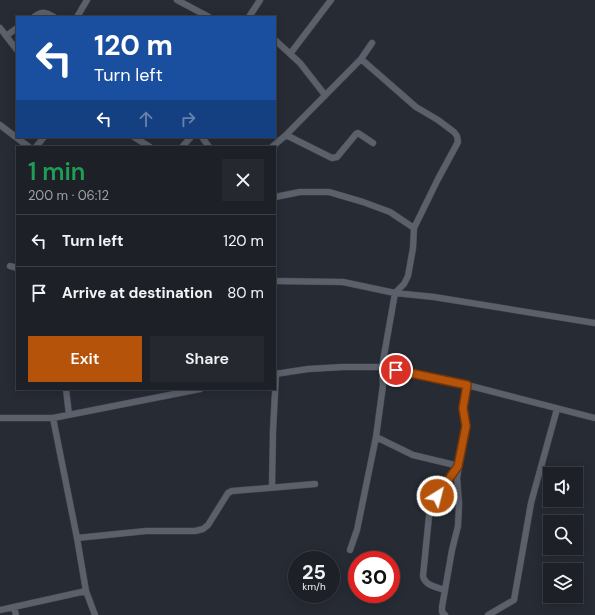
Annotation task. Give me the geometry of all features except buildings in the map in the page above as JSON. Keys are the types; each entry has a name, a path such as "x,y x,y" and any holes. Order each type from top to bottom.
{"street":[{"path":"79,16 87,0"},
{"path":"177,0 207,16"},
{"path":"250,16 260,0"},
{"path":"290,54 332,0"},
{"path":"36,16 43,12 52,16"},
{"path":"0,28 16,49"},
{"path":"6,36 16,29"},
{"path":"276,41 300,63 325,95"},
{"path":"273,146 286,135 361,59 372,43"},
{"path":"350,550 357,530 376,438 383,385 382,367 395,293 404,284 408,276 413,248 414,228 458,142 457,136 438,120 416,107 361,59"},
{"path":"0,125 16,137"},
{"path":"286,135 332,158 337,157 358,133 373,143"},
{"path":"17,138 28,146"},
{"path":"37,146 43,138"},
{"path":"136,138 148,146"},
{"path":"183,146 190,138"},
{"path":"276,197 300,192 329,192 390,212 414,228"},
{"path":"10,266 16,268"},
{"path":"276,281 343,282 395,293 434,297 595,323"},
{"path":"276,374 308,369 382,367 467,385 595,418"},
{"path":"445,615 442,612 442,607 452,550 458,526 457,478 466,426 463,408 467,385"},
{"path":"66,390 69,415"},
{"path":"163,390 165,396"},
{"path":"0,418 53,418 195,390"},
{"path":"272,487 274,390"},
{"path":"488,615 514,600 531,503 557,408"},
{"path":"53,418 86,591 95,615"},
{"path":"376,438 413,455 458,466"},
{"path":"445,590 427,584 423,576 430,506 458,466"},
{"path":"77,538 146,531 195,532 203,529 208,524 228,493 232,491 314,484"},
{"path":"0,610 86,591"},
{"path":"14,607 16,615"}],"route":[{"path":"396,370 467,385 463,408 466,426 458,466 437,496"}]}
